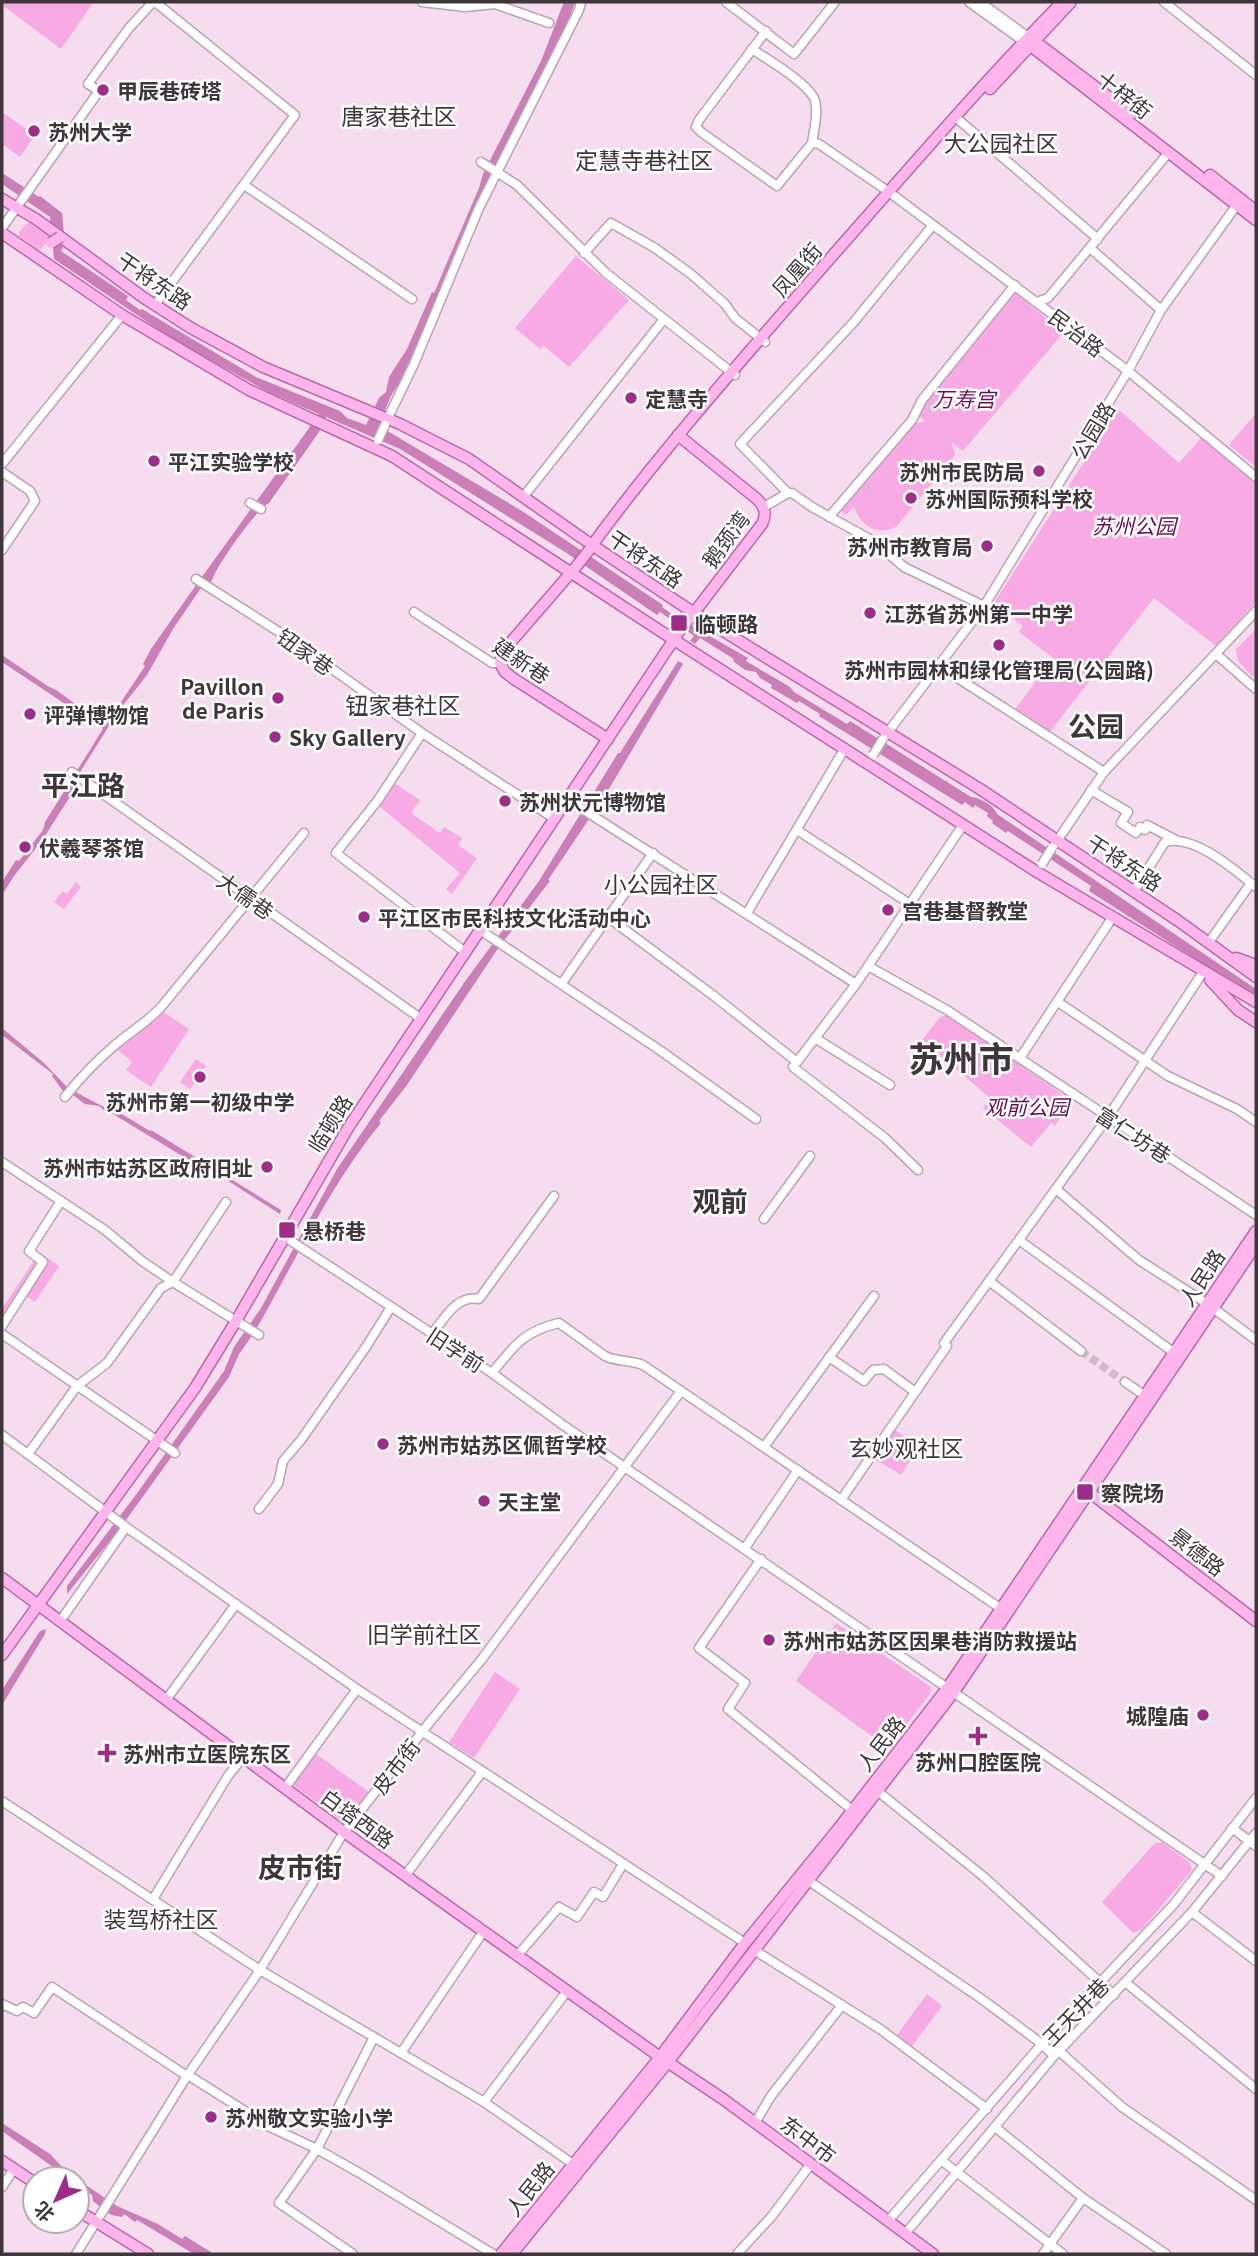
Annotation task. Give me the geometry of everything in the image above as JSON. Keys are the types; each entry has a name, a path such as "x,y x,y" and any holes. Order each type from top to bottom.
{"main road":[{"name":"凤凰街","path":"890,193 960,121 1062,2"},
{"name":"凤凰街","path":"500,663 504,650 763,340 890,193 1030,41 1071,2"},
{"name":"十梓街","path":"1030,41 1169,152 1239,203 1256,211"},
{"name":"十梓街","path":"1030,41 1239,203 1256,220"},
{"name":"干将东路","path":"2,199 19,204 60,241 155,305 263,367 433,439 469,459 692,616 885,736 981,789 1054,844 1134,891 1256,976"},
{"path":"2,230 122,315 249,390 311,419 376,443 675,637 689,650 845,748 870,758 963,825 1040,868 1112,918 1256,1002"},
{"path":"45,262 44,254 60,241"},
{"name":"鹅颈湾","path":"680,437 754,496 764,507 765,518 692,616"},
{"name":"临顿路","path":"2,1655 195,1388 289,1240 335,1149 675,637 692,616"},
{"name":"建新巷","path":"500,663 505,672 514,679 608,739"},
{"path":"1226,954 1256,965"},
{"path":"1203,972 1238,1010 1256,1022"},
{"name":"人民路","path":"750,1947 809,1881 874,1789 951,1689 1210,1306 1256,1231"},
{"name":"人民路","path":"951,1689 1000,1608 1086,1489 1173,1352 1256,1245"},
{"name":"景德路","path":"1086,1489 1256,1621"},
{"name":"白塔西路","path":"2,1578 344,1832 664,2060"},
{"name":"人民路","path":"512,2254 664,2060 852,1810 874,1789"},
{"name":"人民路","path":"501,2254 573,2164 664,2060"},
{"name":"东中市","path":"664,2060 709,2089 933,2254"},
{"path":"2,2161 21,2174"},
{"path":"91,2219 148,2254"}],"street":[{"path":"2,230 99,91 88,83 130,28 154,2 295,116 155,305"},
{"path":"422,2 465,7 495,4 549,23"},
{"path":"376,443 414,364 479,208 490,167 579,10 581,2"},
{"path":"726,2 794,54 835,2"},
{"name":"十梓街","path":"969,2 1030,41"},
{"name":"十梓街","path":"980,2 1030,41"},
{"path":"1164,2 1256,75"},
{"path":"752,49 803,86 815,100 812,143 777,186 696,127 752,49 766,31"},
{"path":"960,121 1098,239"},
{"name":"民治路","path":"812,143 819,144 890,193 1015,285 1128,371 1256,477"},
{"path":"1037,302 1048,298 1169,152"},
{"path":"490,167 517,185 584,253 734,374"},
{"path":"244,185 412,299"},
{"name":"公园路","path":"870,758 984,606 1128,371 1161,310 1239,203"},
{"path":"584,253 611,223 655,248 691,274 725,304 735,318 763,340"},
{"path":"933,225 844,333 740,444 788,493 874,542 904,568 984,606"},
{"path":"1090,248 1161,310"},
{"path":"829,517 912,420 922,400 1015,285"},
{"path":"2,464 122,315"},
{"path":"524,496 664,319"},
{"path":"2,472 30,491 35,501 2,550"},
{"path":"764,507 788,493"},
{"path":"251,503 261,509"},
{"name":"钮家巷","path":"200,581 290,639 422,733 555,819"},
{"name":"建新巷","path":"415,611 492,663 500,663"},
{"path":"1040,868 1104,772 1256,611"},
{"path":"1216,654 1256,689"},
{"path":"939,667 1104,772"},
{"path":"422,733 378,800 336,853 465,952"},
{"path":"747,914 845,748"},
{"name":"大儒巷","path":"74,773 421,1018"},
{"path":"1091,790 1128,812 1121,824 1136,833 1140,827 1144,830 1147,825 1174,839 1212,853 1254,885 1209,942"},
{"path":"568,800 856,984"},
{"path":"795,1065 856,984 963,825"},
{"path":"797,830 911,904"},
{"path":"67,1094 114,1046 151,1018 304,833"},
{"path":"1134,891 1165,842 1174,839"},
{"path":"562,984 653,853"},
{"path":"609,918 700,985 885,1138 918,1170"},
{"path":"1020,1058 1112,918"},
{"path":"480,930 756,1119"},
{"name":"富仁坊巷","path":"868,966 947,1010 1256,1215"},
{"path":"841,1500 989,1281 1108,1117 1203,972"},
{"path":"1058,1002 1168,1076 1237,1109 1256,1122"},
{"path":"815,1038 890,1084"},
{"path":"764,1219 810,1156"},
{"path":"2,1162 105,1230 142,1261 173,1282 258,1334"},
{"path":"1056,1189 1139,1260 1210,1306 1256,1340"},
{"path":"432,1334 453,1307 470,1298 480,1299 554,1195"},
{"path":"2,1326 43,1262 29,1251 61,1200"},
{"path":"28,1454 78,1386 107,1363 161,1288 173,1282 226,1202"},
{"name":"旧学前","path":"289,1240 492,1373 1222,1875"},
{"path":"1019,1240 1173,1352"},
{"path":"989,1281 1081,1350"},
{"path":"764,1447 874,1296"},
{"path":"259,1509 278,1484 283,1461 301,1440 391,1307"},
{"path":"492,1373 515,1345 538,1328 559,1323 605,1356 643,1365 1000,1608"},
{"path":"2,1334 171,1451"},
{"path":"830,1357 864,1381 873,1370 884,1368 915,1392"},
{"path":"1125,1382 1144,1395"},
{"name":"皮市街","path":"76,2254 188,2076 260,1970 344,1832 421,1732 482,1660 681,1391"},
{"path":"2,1435 125,1527 357,1689 842,2005 930,2064 987,2109"},
{"path":"745,1548 798,1470"},
{"path":"61,1620 125,1527"},
{"path":"761,1559 699,1648 744,1683 728,1709 852,1810"},
{"path":"166,1700 236,1604"},
{"path":"285,1788 357,1689"},
{"path":"153,1899 228,1776 243,1757"},
{"path":"405,1876 482,1772"},
{"path":"874,1789 984,1877 1114,1995"},
{"name":"王天井巷","path":"888,2221 1042,2045 1174,1904 1256,1798"},
{"path":"2,1801 260,1970 484,2102 573,2164"},
{"path":"1232,1828 1253,1844"},
{"name":"王天井巷","path":"905,2234 1057,2054 1253,1844 1256,1833"},
{"path":"517,1956 559,1907 578,1917 594,1892 603,1897 623,1864"},
{"path":"809,1881 885,1931 1057,2054 1122,2107 1256,2200"},
{"path":"1192,1912 1256,1961"},
{"path":"401,2053 483,1933"},
{"path":"1125,1982 1256,2089"},
{"path":"2,2004 17,2011 23,2007 34,2012 52,1987 270,2127 317,2149 493,2254"},
{"path":"484,2102 567,1991"},
{"path":"755,2123 771,2096 842,2005"},
{"path":"353,2254 279,2203 317,2149 374,2037"},
{"path":"995,2127 1083,2198 1166,2254"},
{"path":"941,2160 1063,2254"},
{"path":"737,2254 772,2216 810,2165"},
{"path":"2,2187 14,2169"},
{"path":"1043,2254 1083,2198"}],"green space":[{"path":"2,2 93,3 61,49 2,5"},
{"path":"2,112 35,135 20,157 2,144"},
{"path":"29,222 48,236 49,239 41,249 19,236 19,232"},
{"path":"576,256 629,300 569,367 543,345 540,349 515,328"},
{"name":"万寿宫","path":"1013,292 1064,332 963,451 952,443 955,454 953,458 896,527 889,530 870,528 854,507 846,515 840,510 910,425 925,421 913,411"},
{"name":"苏州公园","path":"1118,409 1179,463 1202,437 1256,482 1256,602 1216,646 1154,598 1049,733 1014,711 1053,658 1019,632 1023,626 994,603"},
{"path":"1256,413 1256,467 1229,445"},
{"path":"1256,629 1256,680 1238,661 1236,649"},
{"path":"394,783 420,800 411,813 440,833 444,827 462,838 458,845 477,858 452,894 446,889 460,873 379,806"},
{"path":"76,882 81,887 64,909 54,902 63,891 67,894"},
{"path":"162,1011 189,1029 151,1087 126,1070 132,1062 115,1047 150,1024"},
{"name":"观前公园","path":"947,1015 1072,1101 1055,1126 1051,1123 1031,1147 983,1108 990,1098 922,1040 940,1017"},
{"path":"196,1059 206,1066 190,1089 180,1082"},
{"path":"33,1248 59,1266 35,1302 27,1297 3,1330 2,1309 33,1262 30,1253"},
{"path":"895,1430 919,1446 901,1475 875,1459"},
{"path":"836,1623 931,1687 931,1693 888,1748 796,1681"},
{"path":"495,1672 520,1689 474,1758 449,1742"},
{"path":"312,1751 369,1792 345,1823 289,1782"},
{"path":"1162,1842 1190,1863 1192,1870 1142,1929 1133,1933 1102,1902 1154,1844"},
{"path":"927,1994 942,2006 912,2046 897,2035"}],"shaded area":[{"path":"564,2 575,2 558,50 446,280 379,426 522,511 663,605 662,607 673,615 748,658 746,661 794,692 847,724 850,721 971,797 986,802 997,814 1256,989 1256,998 1089,891 1091,886 992,823 988,813 975,805 973,808 965,802 962,805 799,701 797,703 771,688 772,685 760,678 756,672 745,670 733,661 734,659 700,638 695,644 690,641 694,636 660,612 657,615 565,552 400,449 326,417 319,432 269,503 246,527 211,583 205,582 173,629 147,675 117,713 77,777 80,781 43,839 2,895 2,882 16,860 19,861 43,830 45,822 103,729 2,662 2,655 60,692 105,726 145,666 143,664 151,649 319,414 270,393 174,340 54,259 50,217 2,184 2,173 62,213 65,244 61,251 128,296 126,300 140,310 256,377 340,411 347,418 366,425 379,398 386,392 389,377 407,349 432,292 434,293 483,174 541,61"},
{"path":"678,661 683,664 606,794 548,880 550,881 499,947 345,1172 254,1333 239,1354 229,1377 121,1527 67,1594 67,1586 224,1371 234,1347 261,1308 337,1169 466,980 539,881"},
{"path":"2,1028 44,1063 68,1088 151,1130 281,1210 280,1214 219,1175 217,1177 108,1111 65,1094 53,1074 2,1035"},
{"path":"46,1629 2,1705 2,1690 40,1631"},
{"path":"2,2123 50,2154 60,2165 50,2165 2,2131"},
{"path":"91,2188 117,2206 158,2224 182,2239 185,2236 214,2254 194,2254 137,2220 135,2222 124,2214 122,2217 111,2215 93,2201"}],"tunnel":[{"path":"1081,1351 1125,1382"}],"place":[{"name":"甲辰巷砖塔","path":"103,90"},
{"name":"苏州大学","path":"34,131"},
{"name":"定慧寺","path":"631,398"},
{"name":"平江实验学校","path":"154,461"},
{"name":"苏州市民防局","path":"1039,471"},
{"name":"苏州国际预科学校","path":"911,498"},
{"name":"苏州市教育局","path":"987,546"},
{"name":"江苏省苏州第一中学","path":"870,613"},
{"name":"临顿路","path":"679,623"},
{"name":"苏州市园林和绿化管理局(公园路)","path":"999,645"},
{"name":"Pavillon de Paris","path":"278,698"},
{"name":"评弹博物馆","path":"30,714"},
{"name":"Sky Gallery","path":"275,737"},
{"name":"苏州状元博物馆","path":"505,801"},
{"name":"伏羲琴茶馆","path":"25,847"},
{"name":"宫巷基督教堂","path":"888,910"},
{"name":"平江区市民科技文化活动中心","path":"364,917"},
{"name":"苏州市第一初级中学","path":"200,1077"},
{"name":"苏州市姑苏区政府旧址","path":"267,1167"},
{"name":"悬桥巷","path":"287,1230"},
{"name":"苏州市姑苏区佩哲学校","path":"383,1444"},
{"name":"察院场","path":"1085,1492"},
{"name":"天主堂","path":"484,1501"},
{"name":"苏州市姑苏区因果巷消防救援站","path":"769,1640"},
{"name":"城隍庙","path":"1203,1715"},
{"name":"苏州口腔医院","path":"978,1736"},
{"name":"苏州市立医院东区","path":"107,1753"},
{"name":"苏州敬文实验小学","path":"211,2117"}],"district":[{"name":"唐家巷社区","path":"399,115"},
{"name":"大公园社区","path":"1001,142"},
{"name":"定慧寺巷社区","path":"644,159"},
{"name":"钮家巷社区","path":"403,704"},
{"name":"公园","path":"1096,725"},
{"name":"平江路","path":"83,784"},
{"name":"小公园社区","path":"661,883"},
{"name":"苏州市","path":"961,1056"},
{"name":"观前","path":"720,1200"},
{"name":"玄妙观社区","path":"906,1447"},
{"name":"旧学前社区","path":"424,1633"},
{"name":"皮市街","path":"300,1866"},
{"name":"装驾桥社区","path":"161,1918"}]}
